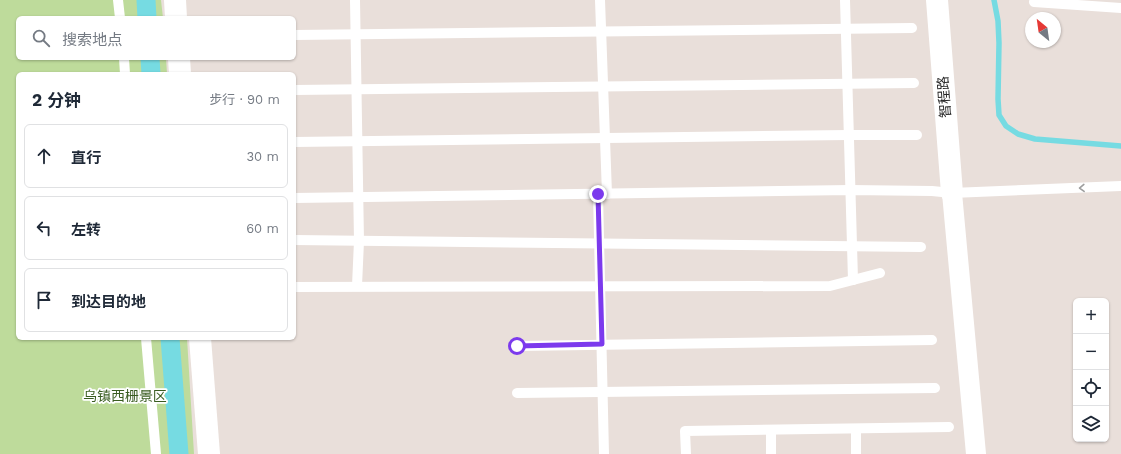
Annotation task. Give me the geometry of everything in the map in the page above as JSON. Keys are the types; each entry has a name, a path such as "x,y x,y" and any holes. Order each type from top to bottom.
{"street":[{"path":"175,0 176,16"},
{"name":"智程路","path":"937,0 952,193"},
{"path":"179,60 180,72"},
{"path":"952,193 976,454"},
{"path":"200,340 209,454"}],"lane":[{"path":"118,0 120,16"},
{"path":"354,0 359,241 357,286"},
{"path":"600,0 605,138 599,244 604,454"},
{"path":"845,0 853,280"},
{"path":"1034,2 1121,8"},
{"path":"296,35 912,28"},
{"path":"124,60 125,72"},
{"path":"296,90 914,83"},
{"path":"296,142 917,135"},
{"path":"296,198 850,190 932,191 952,193 1121,186"},
{"path":"296,240 921,247"},
{"path":"296,287 830,286 880,273"},
{"path":"146,340 156,454"},
{"path":"517,346 932,340"},
{"path":"517,393 934,388"},
{"path":"686,454 685,431 949,427"},
{"path":"856,429 856,454"},
{"path":"771,430 771,454"}],"green space":[{"name":"乌镇西栅景区","path":"0,0 161,0 163,16 16,16 16,60 166,60 167,72 16,72 16,340 187,340 194,454 0,454"}],"waterway":[{"path":"146,0 147,16"},
{"path":"994,0 998,21 999,43 999,115 1006,126 1018,134 1035,139 1121,146"},
{"path":"150,60 151,72"},
{"path":"170,340 179,454"}],"route":[{"path":"517,346 602,344 598,194"}]}
